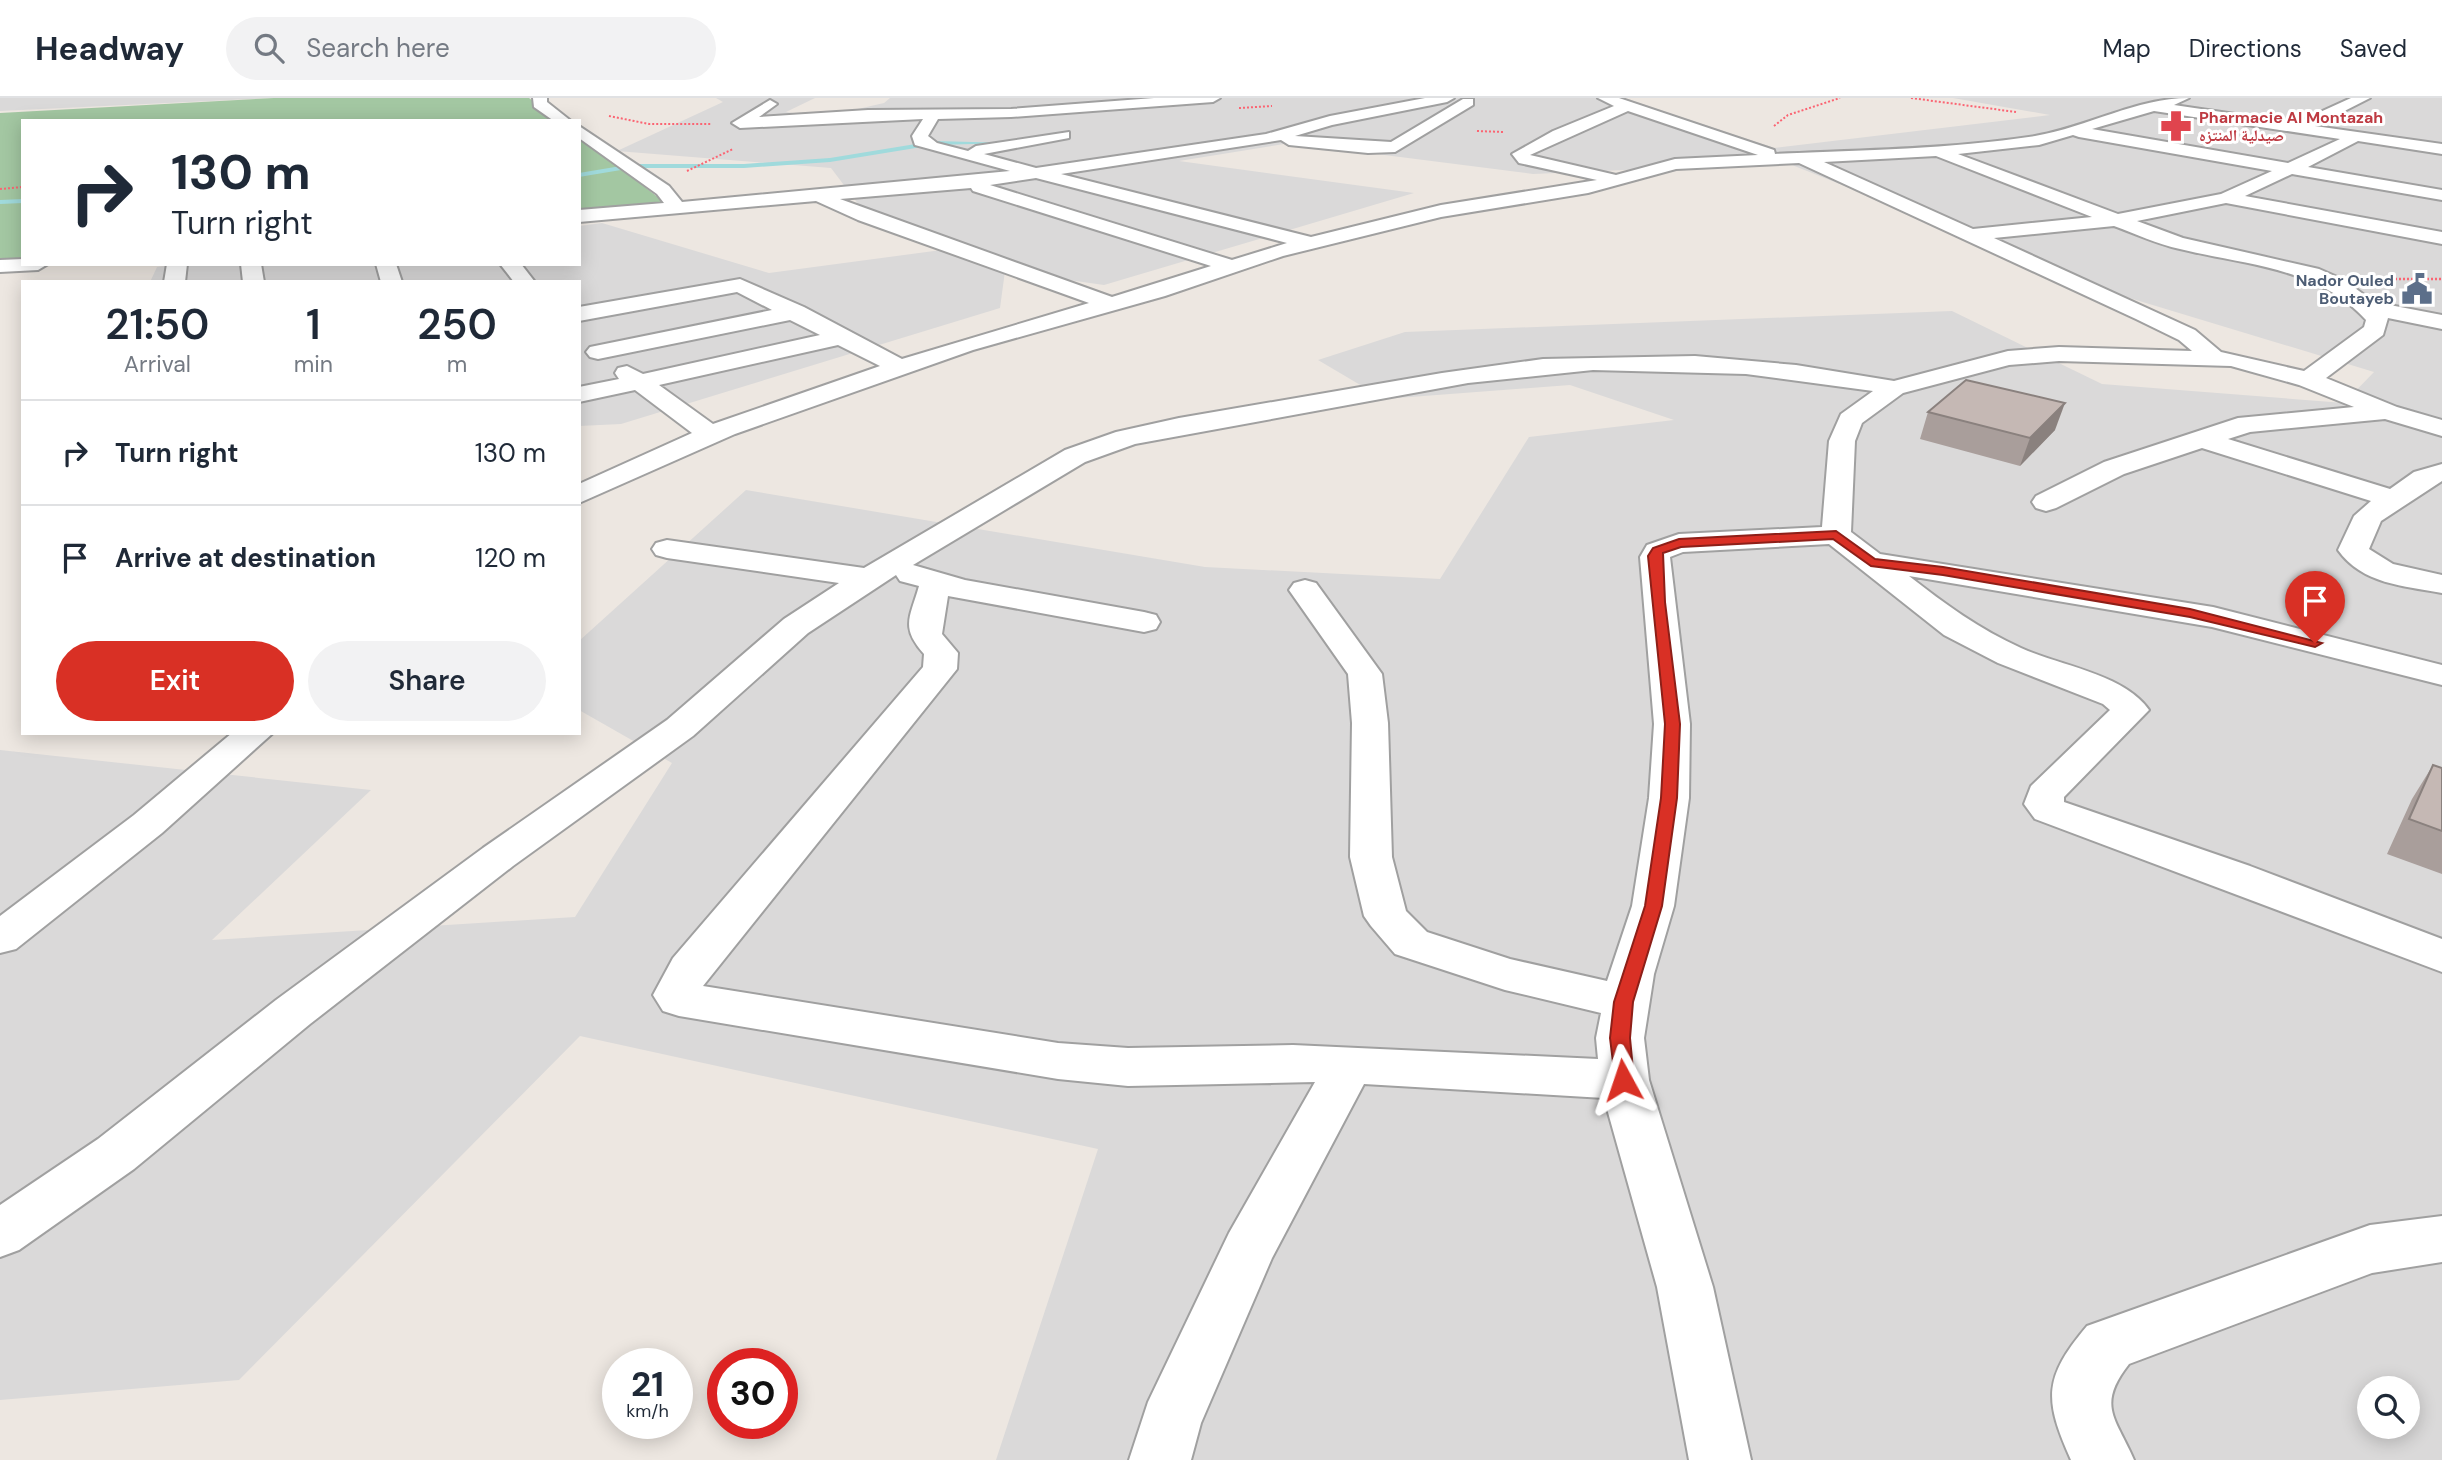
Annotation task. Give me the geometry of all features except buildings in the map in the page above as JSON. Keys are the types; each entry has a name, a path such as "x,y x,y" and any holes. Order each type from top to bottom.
{"street":[{"path":"740,123 989,114 1045,111 1062,104 1213,98"},
{"path":"581,216 967,183 1041,173 1275,138 1330,121 1447,98"},
{"path":"1275,138 1386,148 1404,144 1471,98"},
{"path":"1605,98 1668,117 1779,158"},
{"path":"581,492 710,434 965,345 1311,243 1441,211 1544,197 1621,180 1675,164 1937,151 2039,140 2074,131 2117,110 2155,106 2182,98"},
{"path":"2299,127 2363,98"},
{"path":"540,101 562,119"},
{"path":"740,123 770,104"},
{"path":"2213,114 2239,104"},
{"path":"1621,180 1521,156 1522,151 1626,106"},
{"path":"2155,106 2299,127 2351,146 2442,162"},
{"path":"2117,110 2158,125"},
{"path":"1045,111 1063,135 1135,159"},
{"path":"989,114 990,136 998,147"},
{"path":"933,115 919,135 921,142 1311,243"},
{"path":"2393,141 2426,127"},
{"path":"2074,131 2295,159 2442,195"},
{"path":"581,132 663,190 677,207"},
{"path":"960,153 1063,135"},
{"path":"2039,140 2264,182"},
{"path":"1966,235 2116,220 2225,198 2264,182 2295,159 2351,146 2393,141 2442,149"},
{"path":"1937,151 2178,243 2269,263 2327,280 2369,308 2442,322"},
{"path":"1801,157 2187,335 2212,356"},
{"path":"967,183 1231,266"},
{"path":"819,196 865,216 1111,304"},
{"path":"2225,198 2442,238"},
{"path":"0,266 21,265"},
{"path":"512,266 523,280"},
{"path":"581,314 735,285 748,287 899,367"},
{"path":"2308,380 2375,330 2376,319 2369,308"},
{"path":"588,346 796,312"},
{"path":"581,395 843,337"},
{"path":"588,346 710,434"},
{"path":"1836,535 1842,441 1850,419 1894,388 2027,356 2212,356 2308,380 2388,412 2442,428"},
{"path":"0,1234 116,1154 293,1012 498,857 680,728 796,626 900,576 1075,456 1123,438 1494,372 1582,365 1765,368 1824,373 1894,388"},
{"path":"2046,502 2114,468 2198,438 2247,425 2388,412"},
{"path":"2198,438 2393,499"},
{"path":"2442,472 2424,478 2369,516 2353,550 2361,561 2375,569 2442,584"},
{"path":"1720,1460 1685,1287 1623,1080 1620,1038 1623,1002 1653,906 1669,798 1672,724 1655,556 1658,551 1679,543 1836,535 1956,628 2010,656 2116,696 2129,705 2132,710 2045,794 2044,804 2049,810 2235,876 2442,956"},
{"path":"667,549 900,576 1144,622"},
{"path":"1871,562 1943,571 2213,617 2442,675"},
{"path":"900,576 925,626 926,636 941,653 940,668 689,969 676,995 679,999 1058,1061 1128,1067 1215,1063 1349,1066 1623,1080"},
{"path":"1305,590 1365,674 1370,723 1371,857 1386,916 1411,943 1505,974 1623,1002"},
{"path":"0,938 148,824 253,735"},
{"path":"1160,1460 1170,1423 1248,1250 1349,1066"},
{"path":"2103,1460 2088,1430 2078,1393 2093,1362 2108,1345 2370,1249 2442,1239"}],"path":[{"path":"1749,145 1765,142 1767,133 1779,120 1840,98"},
{"path":"1911,98 2028,114"},
{"path":"540,101 649,124 740,123"},
{"path":"663,190 674,184 685,172 760,133 765,128 763,121"},
{"path":"1427,130 1559,134"},
{"path":"0,190 21,187"}],"shaded area":[{"path":"0,98 270,98 0,111"},
{"path":"716,98 815,98 786,112 823,117 884,103 890,98 1624,98 1774,148 2050,115 1953,98 2442,98 2442,1460 996,1460 1098,1149 580,1036 239,1380 0,1400 0,750 371,790 212,940 575,917 672,763 581,711 581,639 746,490 1205,567 1440,579 1529,437 1674,420 1570,385 1384,399 1318,360 1405,332 1952,311 2102,384 2344,403 2374,372 2113,293 1787,163 1533,174 1290,143 1179,161 1414,193 1104,285 1005,271 1000,308 621,424 581,426 581,280 151,280 157,267 166,266 581,266 581,226 602,223 769,273 964,247 862,209 831,168 617,151 723,102"}],"green space":[{"path":"274,98 529,98 556,119 21,119 21,261 0,262 0,113"},
{"path":"581,138 664,202 581,212"}],"waterway":[{"path":"581,175 633,166 744,166 830,160 934,143 1009,143"},
{"path":"0,202 21,201"}],"place":[{"name":"Pharmacie Al Montazah صيدلية المنتزه","path":"2176,126"},
{"name":"Nador Ouled Boutayeb","path":"2417,289"}],"route":[{"path":"1623,1080 1620,1038 1623,1002 1653,906 1669,798 1672,724 1658,602 1655,556 1658,551 1679,543 1836,535 1871,562 2098,596 2213,617 2315,643"}]}
